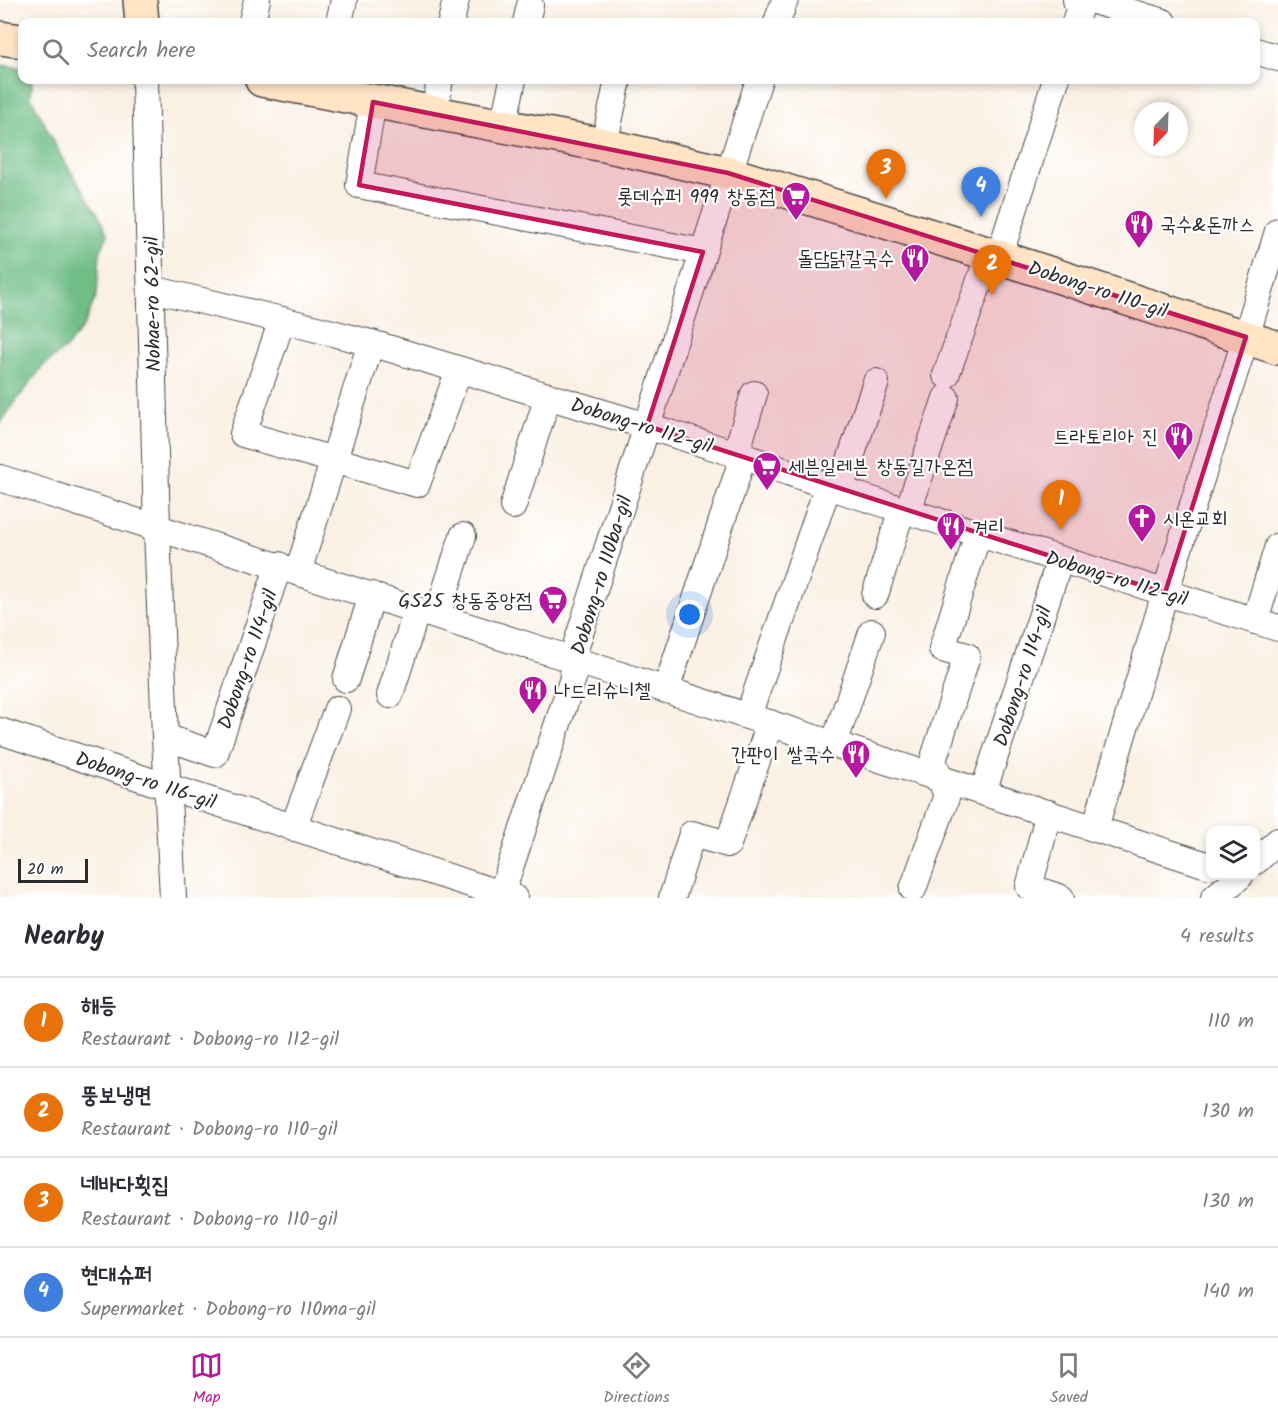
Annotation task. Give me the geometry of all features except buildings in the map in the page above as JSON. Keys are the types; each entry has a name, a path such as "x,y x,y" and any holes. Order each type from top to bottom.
{"street":[{"path":"140,0 142,18"},
{"path":"253,18 257,0"},
{"path":"340,18 344,0"},
{"path":"452,18 456,0"},
{"path":"778,18 785,0"},
{"path":"1076,0 1079,9 1076,18"},
{"path":"1091,0 1150,18"},
{"path":"0,38 18,40"},
{"path":"1260,52 1278,58"},
{"name":"Nohae-ro 62-gil","path":"146,84 158,528 173,898"},
{"name":"Dobong-ro 110-gil","path":"305,84 326,86 373,102 604,145 728,173 1278,348"},
{"path":"434,113 439,84"},
{"path":"503,125 512,84"},
{"path":"604,145 617,84"},
{"name":"Dobong-ro 110ba-gil","path":"505,897 573,678 574,652 758,84"},
{"path":"875,596 946,386 1055,84"},
{"path":"373,102 358,185 703,252"},
{"path":"1095,828 1164,593 1278,231"},
{"name":"Dobong-ro 112-gil","path":"152,290 371,343 548,396 1267,625 1278,546"},
{"path":"282,320 243,434 417,484 459,370"},
{"path":"334,459 371,343"},
{"path":"672,898 693,834 728,844 759,719 834,488 876,382"},
{"name":"Dobong-ro 112-gil","path":"666,690 739,455 754,394"},
{"name":"Dobong-ro 112-gil","path":"513,506 548,396"},
{"name":"Dobong-ro 114-gil","path":"165,737 215,754 288,568 334,459"},
{"path":"0,478 158,528"},
{"name":"Dobong-ro 114-gil","path":"158,528 759,719 1206,865"},
{"path":"913,889 947,795 933,761 968,656 942,649 978,534"},
{"path":"390,695 463,536"},
{"name":"Dobong-ro 114-gil","path":"983,792 1060,560"},
{"path":"346,680 372,595"},
{"path":"834,744 872,632"},
{"path":"293,828 337,709"},
{"name":"Dobong-ro 116-gil","path":"0,731 505,897"},
{"path":"1049,813 1029,887 1061,898"},
{"path":"1260,858 1278,842"}],"highlighted area":[{"path":"373,102 728,173 1246,337 1165,593 647,426 703,252 359,185"}],"green space":[{"path":"0,65 18,67 18,84 32,84 31,97 61,156 98,214 108,235 100,252 97,294 84,325 67,347 43,366 0,425"}],"place":[{"name":"네바다횟집","path":"886,199"},
{"name":"현대슈퍼","path":"981,217"},
{"name":"롯데슈퍼 999 창동점","path":"796,222"},
{"name":"국수&돈까스","path":"1139,250"},
{"name":"돌담닭칼국수","path":"915,284"},
{"name":"뚱보냉면","path":"992,295"},
{"name":"트라토리아 진","path":"1179,462"},
{"name":"세븐일레븐 창동길가온점","path":"767,492"},
{"name":"해등","path":"1061,530"},
{"name":"시온교회","path":"1142,544"},
{"name":"겨리","path":"951,552"},
{"name":"GS25 창동중앙점","path":"553,626"},
{"name":"나드리슈니첼","path":"533,716"},
{"name":"간판이 쌀국수","path":"856,780"}]}
